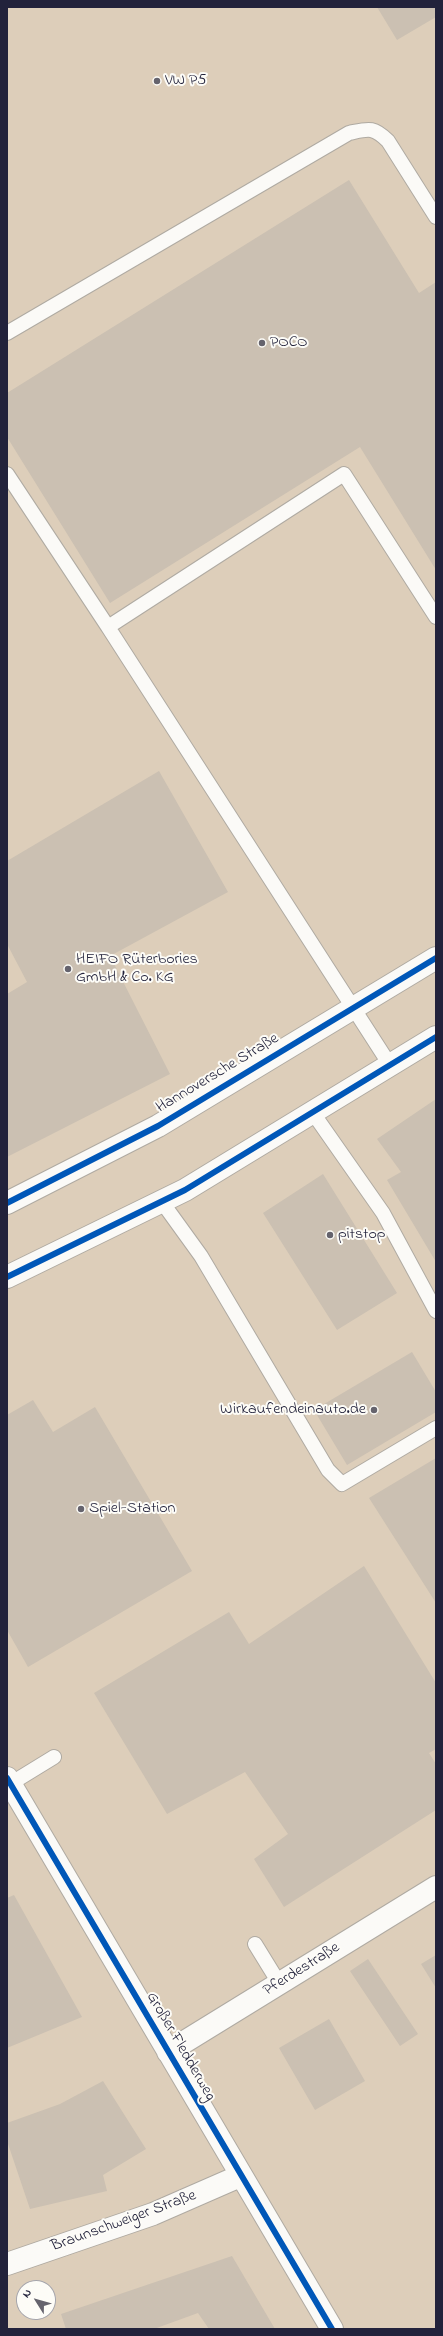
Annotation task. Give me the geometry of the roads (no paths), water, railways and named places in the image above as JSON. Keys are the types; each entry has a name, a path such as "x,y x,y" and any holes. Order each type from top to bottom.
{"street":[{"name":"Hannoversche Straße","path":"7,1203 158,1126 436,958"},
{"path":"7,1277 185,1190 436,1037"},
{"name":"Großer Fledderweg","path":"9,1781 14,1807 168,2052 240,2176 332,2329"},
{"name":"Pferdestraße","path":"168,2052 436,1887"},
{"name":"Braunschweiger Straße","path":"7,2264 153,2214 240,2176"}],"lane":[{"path":"7,333 349,133 371,129 381,134 388,141 436,217"},
{"path":"7,474 108,627 390,1065"},
{"path":"108,627 344,474 436,616"},
{"path":"313,1112 383,1213 436,1311"},
{"path":"162,1202 201,1256 328,1470 342,1484 436,1428"},
{"path":"9,1781 54,1757"},
{"path":"255,1944 279,1983"}],"place":[{"name":"VW P5","path":"157,81"},
{"name":"POCO","path":"262,343"},
{"name":"HEIFO Rüterbories GmbH & Co. KG","path":"68,969"},
{"name":"pitstop","path":"330,1235"},
{"name":"Wirkaufendeinauto.de","path":"374,1410"},
{"name":"Spiel-Station","path":"81,1509"}]}
